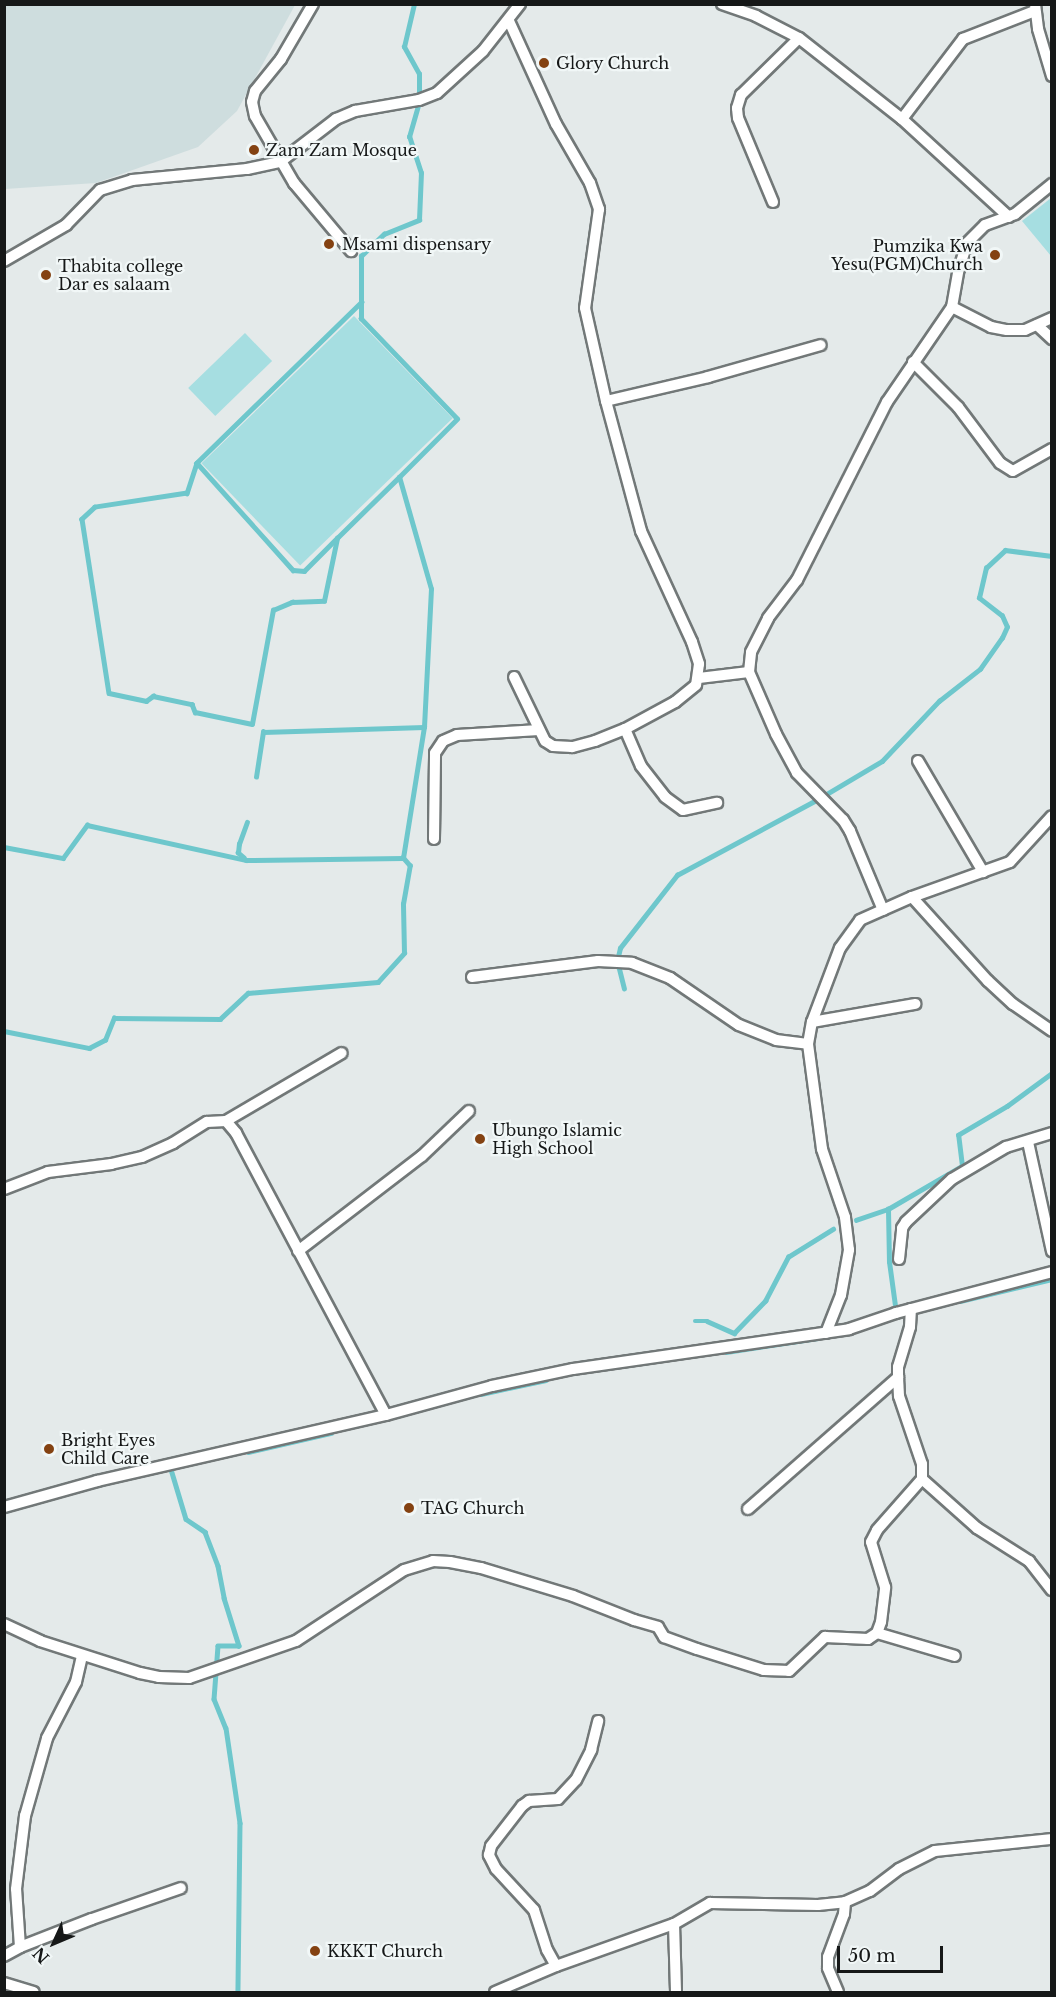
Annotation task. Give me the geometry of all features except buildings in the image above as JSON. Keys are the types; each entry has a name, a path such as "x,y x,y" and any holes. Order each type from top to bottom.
{"street":[{"path":"313,4 281,59 255,91 252,102 255,116 280,162 312,207 351,251"},
{"path":"4,261 66,225 100,190 132,180 247,169 280,162 336,119 355,111 419,100 437,93 458,76 509,21 520,4"},
{"path":"722,4 756,16 799,38 902,119 1009,218"},
{"path":"902,119 963,39 1035,8 1038,29 1052,76"},
{"path":"509,21 556,123 590,183 599,209 585,308 606,401 641,531 692,642 699,664 699,678 696,686 675,702 625,729 595,741 561,747 553,746 539,730 514,677"},
{"path":"773,202 738,118 737,108 741,95 799,38"},
{"path":"883,910 850,831 843,820 797,773 749,672 751,652 759,633 797,580 887,402 952,307 958,268 968,243 985,225 1009,218 1052,184"},
{"path":"952,307 991,327 1016,330 1037,325 1052,318"},
{"path":"1037,325 1052,339"},
{"path":"606,401 708,377 821,345"},
{"path":"913,362 958,407 1000,463 1013,471 1052,449"},
{"path":"699,678 749,672"},
{"path":"625,729 640,766 665,797 683,810 717,804"},
{"path":"434,839 435,753 443,741 457,735 539,730"},
{"path":"918,761 983,872"},
{"path":"826,1333 839,1304 849,1250 846,1217 822,1149 808,1044 812,1022 840,948 860,920 912,897 1010,862 1052,816"},
{"path":"912,897 988,981 1030,1018 1052,1031"},
{"path":"472,976 598,961 632,963 670,978 739,1025 776,1040 808,1044"},
{"path":"812,1022 915,1004"},
{"path":"4,1189 48,1172 111,1164 142,1157 172,1143 207,1122 225,1121 342,1053"},
{"path":"298,1251 422,1156 469,1111"},
{"path":"225,1121 236,1133 386,1415"},
{"path":"899,1259 902,1228 945,1186 971,1166 996,1152 1052,1133"},
{"path":"1028,1142 1052,1251"},
{"path":"4,1507 97,1481 386,1415 492,1386 573,1369 826,1333 1052,1272"},
{"path":"4,1624 40,1641 82,1656 159,1677 197,1676 296,1641 404,1570 432,1561 481,1568 567,1594 634,1620 658,1626 666,1638 775,1672 789,1671 825,1637 868,1639 877,1633 884,1606 885,1587 871,1542 877,1530 922,1479 922,1464 899,1396 898,1367 910,1327 911,1309"},
{"path":"748,1509 898,1377"},
{"path":"922,1479 977,1528 1029,1561 1052,1590"},
{"path":"877,1633 955,1656"},
{"path":"20,1947 16,1889 25,1816 46,1738 75,1682 82,1656"},
{"path":"556,1966 548,1950 540,1919 496,1869 489,1855 491,1846 522,1806 529,1801 558,1799 576,1780 591,1750 598,1721"},
{"path":"495,1992 556,1966 674,1924 710,1903 818,1905 845,1902 870,1892 899,1869 935,1851 1052,1839"},
{"path":"4,1956 20,1947 92,1918 181,1888"},
{"path":"838,1992 828,1968 828,1957 844,1914 845,1902"},
{"path":"674,1924 676,1992"},
{"path":"4,1983 34,1992"}],"shaded area":[{"path":"5,4 295,5 237,111 198,147 96,183 5,189"},
{"path":"1051,198 1051,256 1022,221"},
{"path":"354,316 453,418 300,565 201,463"},
{"path":"245,333 272,361 215,416 188,388"}],"waterway":[{"path":"4,1031 89,1048 105,1040 114,1018 220,1019 248,993 378,982 404,953 403,904 410,866 403,858 424,727 431,589 399,477 457,419 361,319 361,256 384,234 419,220 421,173 409,137 419,103 419,74 404,47 414,4"},
{"path":"362,302 197,463 187,493 95,507 82,519 109,693 146,701 153,696 192,704 195,712 252,724 273,610 292,602 324,601 337,538 399,477"},
{"path":"197,463 293,570 304,571 337,538"},
{"path":"624,989 617,961 620,948 677,875 820,798 882,761 939,701 980,669 1002,638 1007,627 1002,616 979,598 986,568 1005,550 1052,556"},
{"path":"256,777 263,732 424,727"},
{"path":"244,858 238,853 247,822"},
{"path":"4,847 63,858 87,825 246,860 403,858"},
{"path":"896,1313 889,1262 888,1209 962,1166 958,1135 1007,1106 1052,1073"},
{"path":"856,1220 888,1209"},
{"path":"695,1321 707,1321 734,1333 765,1301 788,1257 833,1229"},
{"path":"960,1301 1052,1279"},
{"path":"726,1352 819,1338"},
{"path":"481,1394 546,1380"},
{"path":"248,1452 331,1433"},
{"path":"170,1466 186,1519 205,1532 218,1566 224,1598 239,1646 218,1646 214,1699 226,1728 240,1823 238,1992"}],"place":[{"name":"Glory Church","path":"544,63"},
{"name":"Zam Zam Mosque","path":"254,150"},
{"name":"Msami dispensary","path":"329,244"},
{"name":"Pumzika Kwa Yesu(PGM)Church","path":"995,255"},
{"name":"Thabita college Dar es salaam","path":"46,275"},
{"name":"Ubungo Islamic High School","path":"480,1139"},
{"name":"Bright Eyes Child Care","path":"49,1449"},
{"name":"TAG Church","path":"409,1508"},
{"name":"KKKT Church","path":"315,1951"}]}
